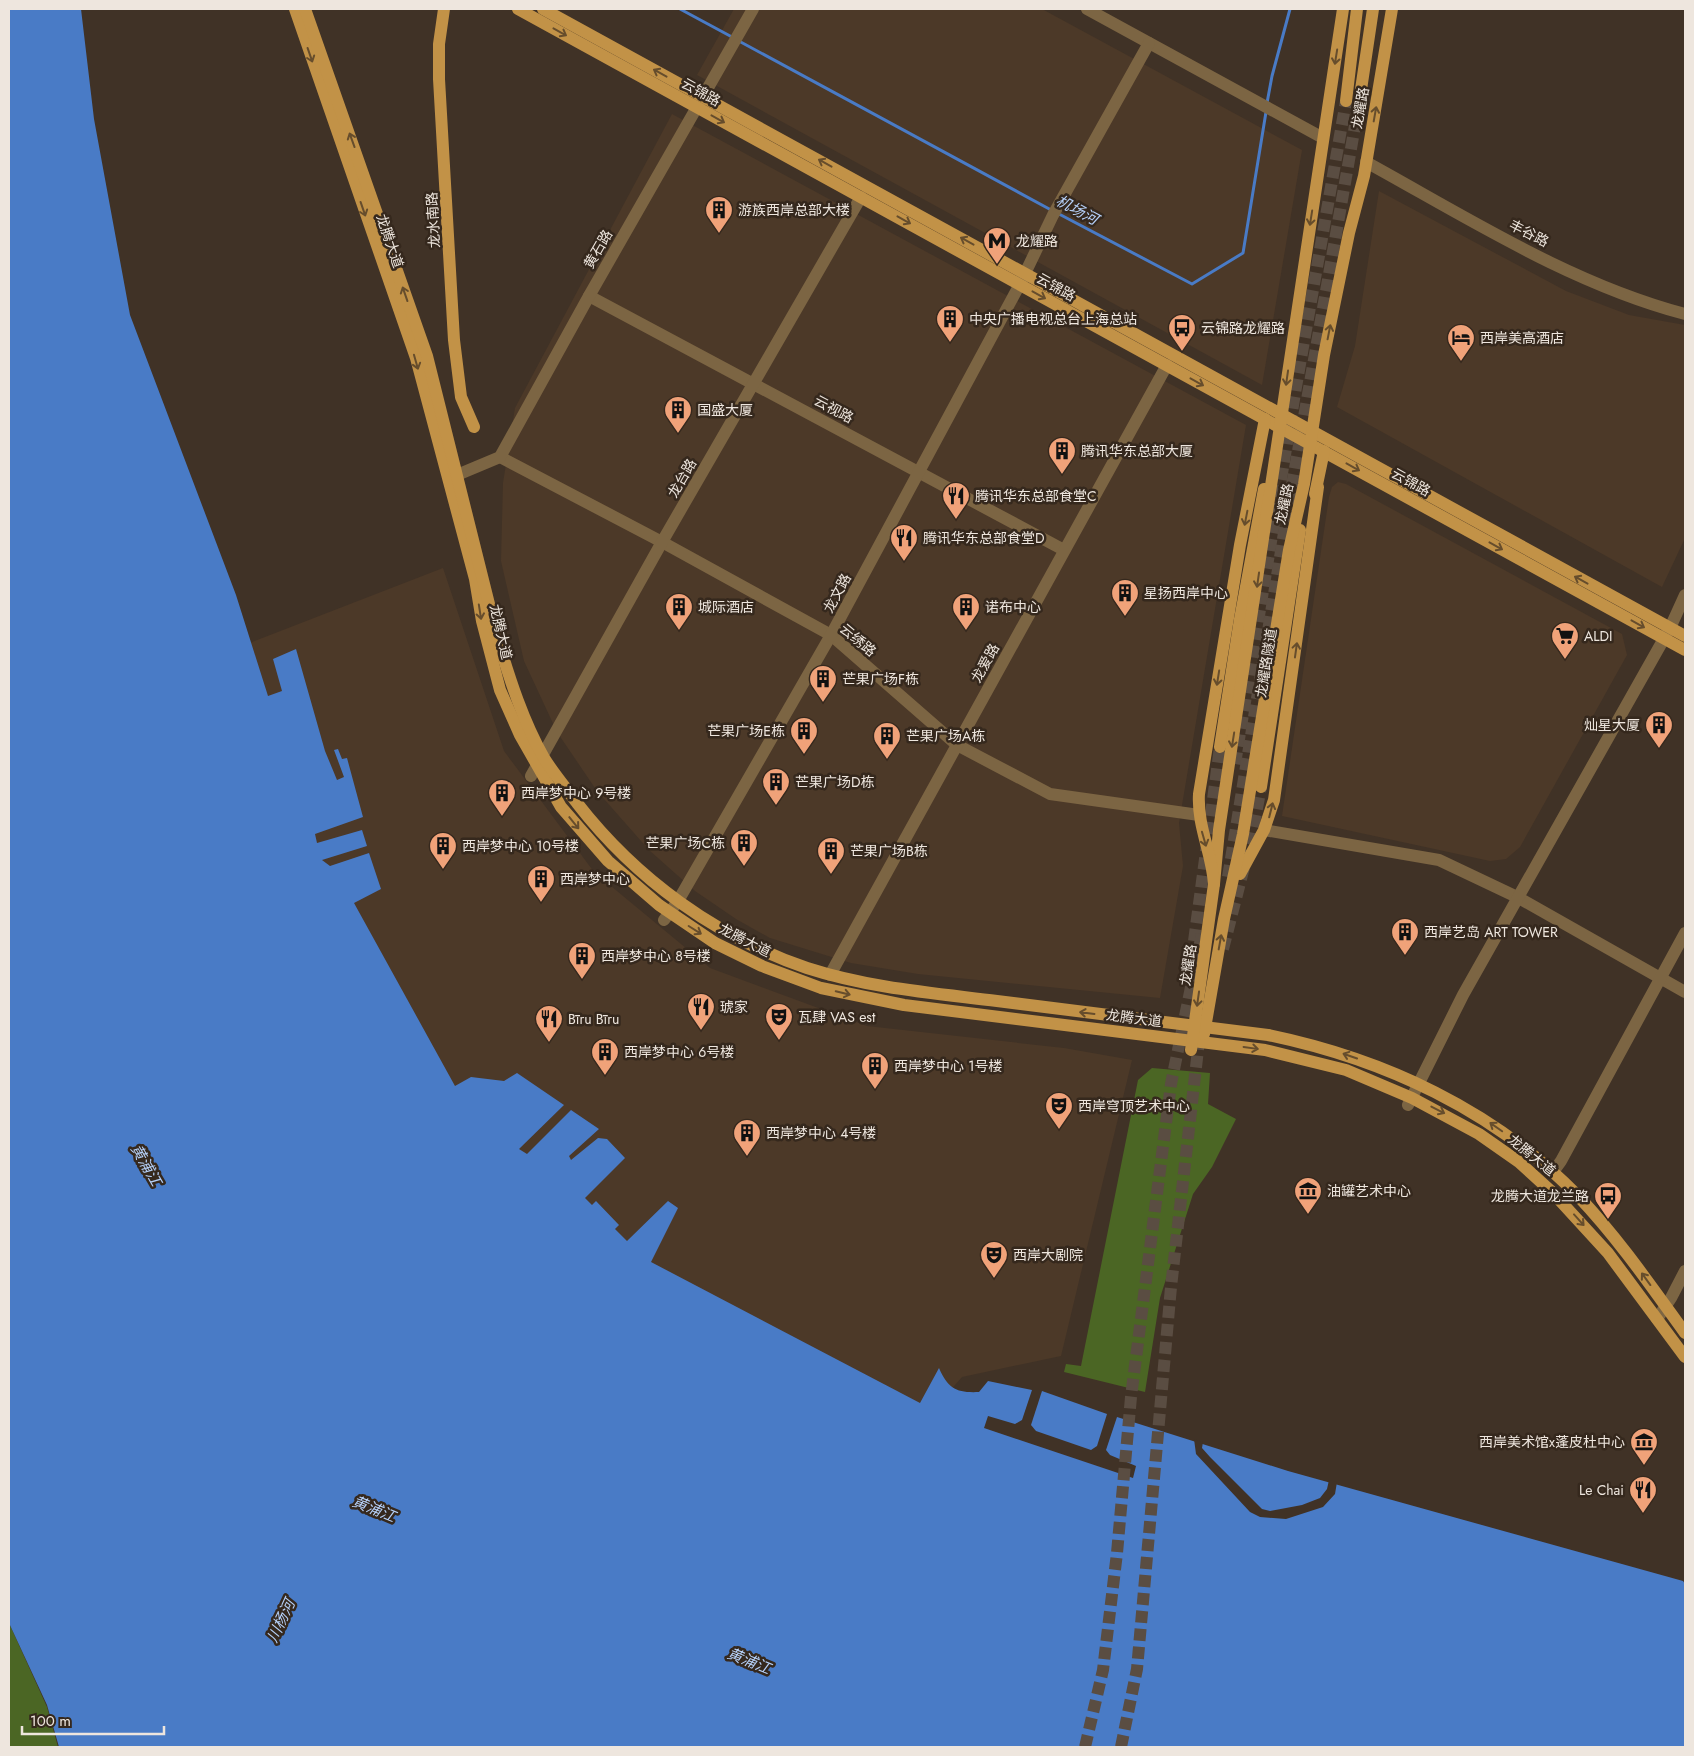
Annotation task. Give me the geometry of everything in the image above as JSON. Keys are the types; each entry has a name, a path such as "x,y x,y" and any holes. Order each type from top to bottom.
{"main road":[{"name":"龙腾大道","path":"295,9 416,358 453,478 504,661 520,705 537,766 561,807 592,844 666,917 749,960 801,981 842,993 904,1005 1195,1044 1265,1050 1322,1063 1372,1080 1410,1101 1479,1134 1536,1176 1588,1230 1685,1357"},
{"name":"龙腾大道","path":"305,9 427,356 453,478"},
{"name":"龙水南路","path":"444,9 439,44 439,79 454,340 461,397 474,427"},
{"name":"云锦路","path":"518,9 699,102 1023,279 1667,633 1685,650"},
{"name":"云锦路","path":"543,9 861,197 1023,279 1167,365 1265,419 1281,421"},
{"name":"龙耀路","path":"1200,1026 1219,830 1343,9"},
{"path":"1346,101 1357,9"},
{"path":"1358,103 1373,9"},
{"name":"龙耀路","path":"1195,1044 1243,834 1289,550 1304,484 1335,301 1366,162 1392,9"},
{"name":"龙耀路","path":"1214,884 1213,869 1199,815 1202,775 1240,545 1265,419"},
{"name":"云锦路","path":"1311,438 1324,452 1667,633 1685,636"},
{"path":"1220,747 1259,506 1277,446"},
{"path":"1259,448 1259,506"},
{"name":"龙耀路隧道","path":"1299,544 1318,487 1324,452"},
{"name":"龙耀路隧道","path":"1261,786 1299,544 1304,484"},
{"name":"龙耀路","path":"1224,919 1242,868 1264,830 1274,800 1318,487"},
{"name":"龙腾大道","path":"537,766 557,778 614,846 678,901 749,944 787,960 830,975 906,990 1268,1035 1326,1048 1378,1066 1418,1084 1488,1121 1553,1172 1620,1244 1685,1333"}],"street":[{"name":"黄石路","path":"500,457 589,296 753,9"},
{"path":"1087,9 1323,138"},
{"name":"龙文路","path":"666,917 678,901 831,635 1023,279 1055,212 1149,43"},
{"name":"丰谷路","path":"1366,162 1562,268 1655,306 1685,314"},
{"name":"龙台路","path":"537,766 662,542 861,197"},
{"name":"云视路","path":"589,296 1064,550"},
{"name":"龙爱路","path":"830,975 1167,365"},
{"path":"453,478 500,457"},
{"name":"云绣路","path":"500,457 662,542 831,635 957,745 1050,794 1199,815"},
{"path":"1410,1101 1517,896 1667,633 1685,596"},
{"path":"1264,830 1439,860 1517,896 1685,992"},
{"path":"1553,1172 1561,1161 1685,933"},
{"path":"1657,1319 1666,1307 1685,1271"}],"shaded area":[{"path":"734,9 1042,9 1302,150 1262,385 697,75"},
{"path":"672,114 1246,425 1179,823 1183,866 1160,998 918,974 851,963 770,938 736,919 695,891 649,850 597,791 557,732 524,661 501,561 503,483 515,408"},
{"path":"1379,191 1566,291 1629,315 1685,325 1685,538 1662,587 1337,407 1355,346"},
{"path":"1338,482 1346,484 1622,634 1627,655 1520,847 1506,859 1490,861 1282,816 1329,497 1332,487"},
{"name":"西岸梦中心","path":"443,568 504,751 594,872 710,968 867,1026 1064,1048 1132,1060 1061,1356 962,1377 925,1419 634,1270 449,1106 334,899 229,651"}],"green space":[{"path":"1152,1068 1210,1073 1208,1104 1236,1119 1212,1167 1193,1194 1160,1298 1145,1392 1064,1372 1066,1364 1081,1366 1138,1080"},
{"path":"9,1623 47,1707 58,1747 9,1747"}],"water":[{"path":"9,9 81,9 94,119 130,315 236,595 268,696 282,691 273,659 296,649 325,751 337,780 344,777 334,750 338,749 342,759 347,758 363,817 315,834 317,843 362,830 367,846 322,860 330,866 369,853 381,889 354,903 455,1086 471,1077 504,1081 517,1073 564,1105 519,1149 527,1154 571,1110 599,1129 569,1156 571,1160 598,1138 607,1139 625,1158 585,1198 592,1205 596,1201 619,1225 615,1229 627,1241 668,1201 678,1208 651,1262 920,1403 939,1368 950,1385 965,1392 979,1392 988,1381 1032,1390 1022,1420 1015,1424 988,1416 984,1428 1133,1478 1136,1466 1110,1455 1106,1450 1117,1417 1288,1471 1683,1581 1685,1584 1685,1747 59,1747 47,1705 9,1623"},
{"path":"1042,1391 1107,1414 1097,1446 1091,1450 1036,1431 1031,1425"}],"pier":[{"path":"1194,1439 1203,1442 1202,1448 1262,1509 1270,1511 1302,1505 1320,1498 1327,1489 1329,1480 1337,1482 1335,1494 1323,1507 1286,1519 1260,1517 1250,1512 1196,1454"}],"waterway":[{"name":"机场河","path":"680,9 732,37"},
{"name":"机场河","path":"1267,103 1272,76 1290,9"},
{"name":"机场河","path":"737,40 1053,211"},
{"name":"机场河","path":"1059,214 1192,284 1243,253 1266,112"}],"tunnel":[{"path":"1235,764 1296,387 1346,101"},
{"path":"1228,877 1288,508 1359,103"},
{"path":"1194,941 1220,747"},
{"path":"1223,949 1251,840 1261,787"},
{"path":"1085,1747 1103,1670 1117,1553 1131,1397 1171,1084 1203,929"},
{"path":"1121,1747 1137,1669 1171,1287 1200,1032"}],"place":[{"name":"游族西岸总部大楼","path":"719,234"},
{"name":"龙耀路","path":"997,265"},
{"name":"中央广播电视总台上海总站","path":"950,343"},
{"name":"云锦路龙耀路","path":"1182,352"},
{"name":"西岸美高酒店","path":"1461,362"},
{"name":"国盛大厦","path":"678,434"},
{"name":"腾讯华东总部大厦","path":"1062,475"},
{"name":"腾讯华东总部食堂C","path":"956,520"},
{"name":"腾讯华东总部食堂D","path":"904,562"},
{"name":"星扬西岸中心","path":"1125,617"},
{"name":"城际酒店","path":"679,631"},
{"name":"诺布中心","path":"966,631"},
{"name":"ALDI","path":"1565,660"},
{"name":"芒果广场F栋","path":"823,703"},
{"name":"灿星大厦","path":"1659,749"},
{"name":"芒果广场E栋","path":"804,755"},
{"name":"芒果广场A栋","path":"887,760"},
{"name":"芒果广场D栋","path":"776,806"},
{"name":"西岸梦中心 9号楼","path":"502,817"},
{"name":"芒果广场C栋","path":"744,867"},
{"name":"西岸梦中心 10号楼","path":"443,870"},
{"name":"芒果广场B栋","path":"831,875"},
{"name":"西岸梦中心","path":"541,903"},
{"name":"西岸艺岛 ART TOWER","path":"1405,956"},
{"name":"西岸梦中心 8号楼","path":"582,980"},
{"name":"琥家","path":"701,1031"},
{"name":"瓦肆 VAS est","path":"779,1041"},
{"name":"Bīru Bīru","path":"549,1043"},
{"name":"西岸梦中心 6号楼","path":"605,1076"},
{"name":"西岸梦中心 1号楼","path":"875,1090"},
{"name":"西岸穹顶艺术中心","path":"1059,1130"},
{"name":"西岸梦中心 4号楼","path":"747,1157"},
{"name":"油罐艺术中心","path":"1308,1215"},
{"name":"龙腾大道龙兰路","path":"1608,1220"},
{"name":"西岸大剧院","path":"994,1279"},
{"name":"西岸美术馆x蓬皮杜中心","path":"1644,1466"},
{"name":"Le Chai","path":"1643,1514"}],"water label":[{"name":"黄浦江","path":"146,1165"},
{"name":"黄浦江","path":"374,1509"},
{"name":"川杨河","path":"281,1621"},
{"name":"黄浦江","path":"749,1661"}]}
